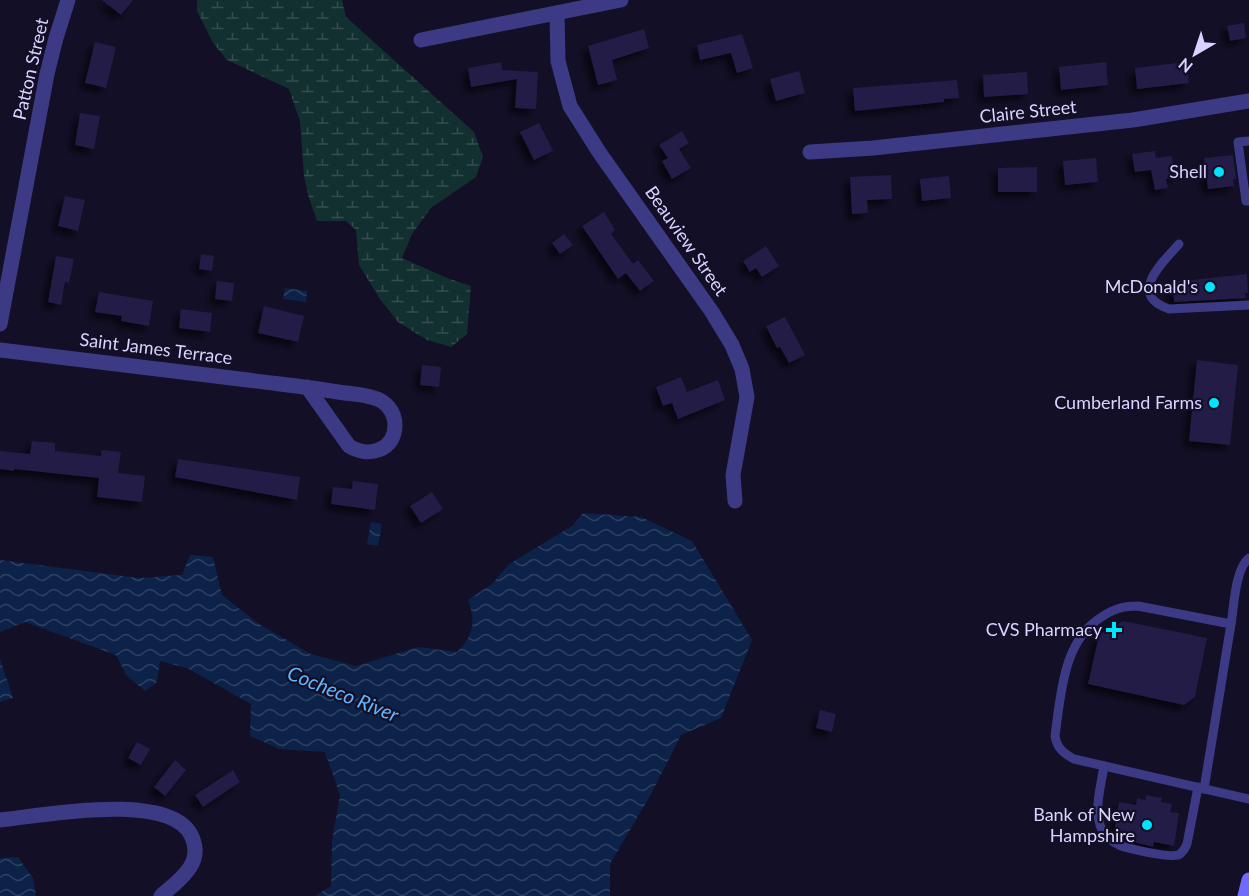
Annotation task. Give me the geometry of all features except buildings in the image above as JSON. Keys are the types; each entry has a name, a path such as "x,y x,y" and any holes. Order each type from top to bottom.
{"main road":[{"path":"1245,896 1249,880"}],"street":[{"name":"Patton Street","path":"0,324 47,74 68,0"},
{"path":"421,40 621,0"},
{"name":"Beauview Street","path":"557,13 558,61 570,106 599,152 712,312 732,345 742,369 747,397 733,475 735,501"},
{"name":"Claire Street","path":"810,152 873,148 1133,120 1249,101"},
{"name":"Saint James Terrace","path":"0,350 307,387 374,398 382,401 393,415 394,433 390,441 375,452 357,451 349,446 307,387"},
{"path":"0,820 56,812 119,809 154,813 172,818 189,828 197,848 193,864 182,878 161,896"}],"lane":[{"path":"1249,141 1238,142 1246,201 1249,201"},
{"path":"1179,244 1152,279 1148,293 1151,299 1169,309 1249,305"},
{"path":"1104,766 1098,807 1102,830 1117,844 1130,848 1168,855 1178,855 1183,851 1187,844 1201,788 1239,573 1244,562 1249,558"},
{"path":"1231,624 1138,606 1115,609 1087,628 1078,640 1066,669 1055,736 1057,746 1064,754 1074,759 1249,799"}],"green space":[{"path":"197,0 342,0 346,17 474,132 483,157 476,177 431,208 412,234 402,258 471,286 467,334 451,347 427,340 398,322 380,299 359,265 356,230 346,221 317,221 304,176 300,121 289,89 227,60 213,43 197,11"}],"water":[{"path":"285,288 307,291 306,302 283,299"},
{"name":"Cocheco River","path":"583,513 641,517 692,541 752,640 721,718 681,735 651,794 610,864 610,896 315,896 331,886 332,841 340,795 325,752 279,749 250,736 251,704 187,668 160,661 157,682 145,691 126,675 116,655 25,622 0,632 0,560 139,578 182,575 190,555 213,557 222,595 259,624 311,654 356,666 418,647 457,652 467,640 472,628 472,615 468,600 492,584 509,564 572,526"},
{"path":"371,522 382,524 378,546 367,544"},
{"path":"0,659 13,698 0,702"},
{"path":"18,857 33,878 36,896 0,896 0,858"}],"place":[{"name":"Shell","path":"1219,172"},
{"name":"McDonald's","path":"1210,287"},
{"name":"Cumberland Farms","path":"1214,403"},
{"name":"CVS Pharmacy","path":"1114,630"},
{"name":"Bank of New Hampshire","path":"1147,825"}]}
